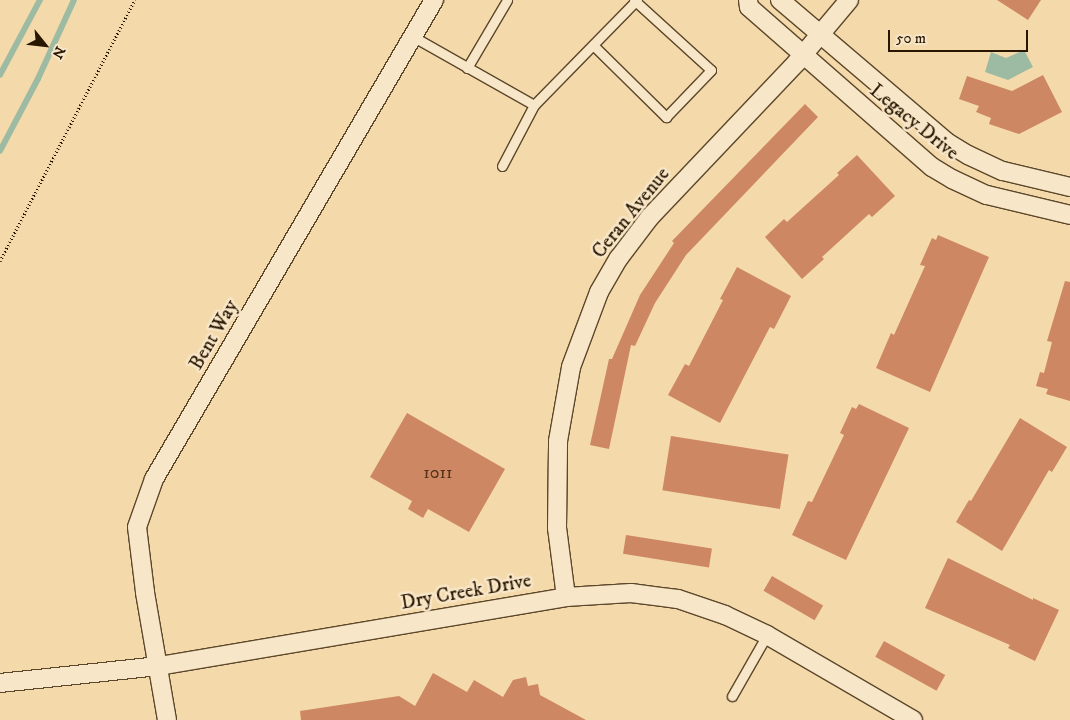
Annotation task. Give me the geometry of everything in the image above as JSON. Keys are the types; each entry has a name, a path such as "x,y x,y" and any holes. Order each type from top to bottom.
{"street":[{"name":"Bent Way","path":"167,720 145,592 138,527 154,479 434,0"},
{"name":"Legacy Drive","path":"748,0 749,7 901,142 932,167 952,179 996,198 1070,215"},
{"name":"Legacy Drive","path":"780,0 948,143 968,156 1003,171 1070,187"},
{"name":"Ceran Avenue","path":"566,597 557,528 558,441 571,366 592,308 614,266 650,217 821,35 849,0"},
{"name":"Dry Creek Drive","path":"0,683 159,666 566,597 598,593 631,593 668,597 717,612 767,635 913,720"}],"lane":[{"path":"466,68 507,0"},
{"path":"502,166 534,105 593,44 636,0 711,70 666,117 593,44"},
{"path":"412,36 534,105"},
{"path":"732,696 767,635"}],"path":[{"path":"0,261 135,0"}],"shaded area":[{"path":"1024,50 1033,67 1008,80 985,72 991,52 1006,58"}],"building":[{"path":"997,0 1041,0 1028,20"},
{"path":"1043,75 1062,112 1019,134 989,124 991,118 976,112 979,106 959,99 967,76 1012,91"},
{"path":"805,104 818,117 686,255 655,303 635,346 631,345 609,449 590,445 609,359 612,359 640,295 674,243 672,241"},
{"path":"857,155 895,196 872,217 869,214 822,257 824,259 802,279 765,237 784,219 787,222 839,175 837,173"},
{"path":"938,235 989,257 930,392 876,368 891,333 894,335 925,266 920,265 932,238 936,240"},
{"path":"737,267 791,296 774,329 770,327 720,423 668,395 685,364 689,366 723,300 720,299"},
{"path":"1065,281 1070,282 1070,401 1046,394 1048,389 1036,386 1040,372 1044,373 1052,342 1047,341"},
{"path":"859,404 909,428 846,560 792,535 808,501 812,502 844,435 840,433 852,407 856,409"},
{"path":"407,413 505,469 469,532 428,509 423,518 408,509 412,501 370,477"},
{"path":"1020,418 1067,447 1052,472 1049,470 1002,551 956,522 969,500 971,501"},
{"path":"671,436 789,455 780,509 662,490"},
{"path":"626,535 712,549 709,567 623,554"},
{"path":"948,558 1033,600 1033,598 1059,610 1035,661 1008,648 1010,645 925,608"},
{"path":"772,576 823,606 815,620 764,591"},
{"path":"884,641 945,675 936,691 875,657"},
{"path":"433,673 467,692 474,680 503,697 513,680 526,677 528,686 538,684 540,695 586,720 301,720 300,711 399,696 415,706"}],"waterway":[{"path":"0,75 40,0"},
{"path":"0,151 38,79 74,0"}]}
